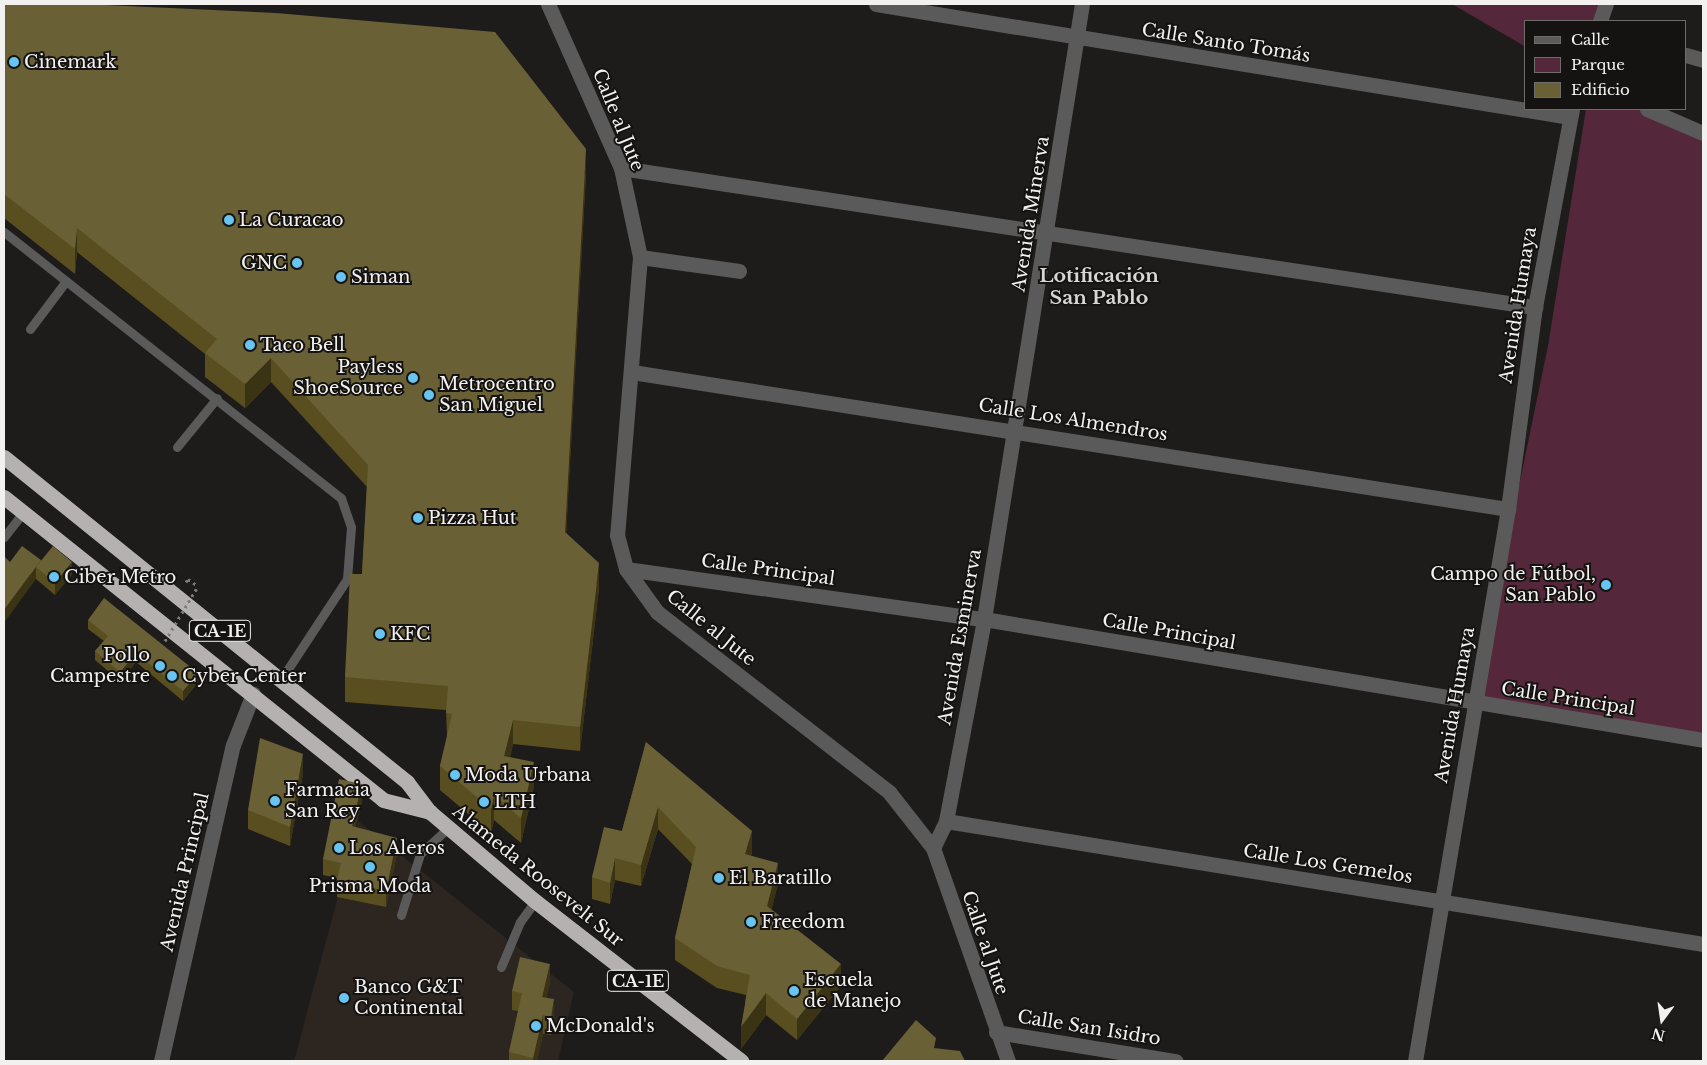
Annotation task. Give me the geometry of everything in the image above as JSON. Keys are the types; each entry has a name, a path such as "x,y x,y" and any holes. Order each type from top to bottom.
{"highway":[{"name":"CA-1E","path":"4,457 407,782 430,812"},
{"name":"CA-1E","path":"4,497 253,694 383,800 430,812"},
{"name":"Alameda Roosevelt Sur","path":"430,812 535,901 742,1061"}],"street":[{"name":"Calle al Jute","path":"548,4 621,168 640,257 632,372 617,535 626,569 656,612 889,792 933,848 996,1032 1008,1061"},
{"name":"Calle Santo Tomás","path":"876,4 1076,39 1524,106"},
{"name":"Avenida Minerva","path":"1015,430 1048,231 1082,4"},
{"path":"1600,20 1606,4"},
{"path":"1687,55 1703,60"},
{"name":"Calle Santo Tomás","path":"1551,110 1571,113"},
{"path":"1649,110 1703,133"},
{"name":"Avenida Humaya","path":"1415,1061 1508,509 1535,307 1571,113"},
{"path":"621,168 1048,231 1535,307"},
{"path":"640,257 739,271"},
{"name":"Calle Los Almendros","path":"632,372 1015,430 1508,509"},
{"name":"Avenida Esminerva","path":"933,848 946,821 984,619 1015,430"},
{"name":"Calle Principal","path":"626,569 984,619 1474,703 1703,740"},
{"name":"Avenida Principal","path":"161,1061 233,745 253,694"},
{"name":"Calle Los Gemelos","path":"946,821 1703,944"},
{"name":"Calle San Isidro","path":"996,1032 1176,1061"}],"lane":[{"path":"4,232 328,484 341,498 351,527 347,579 280,681"},
{"path":"30,329 66,281"},
{"path":"177,447 217,398"},
{"path":"4,538 23,512"},
{"path":"401,915 420,854 449,827"},
{"path":"501,967 520,922 535,901"}],"path":[{"path":"165,641 198,586 188,579"}],"shaded area":[{"path":"358,821 574,992 558,1061 294,1061"}],"green space":[{"path":"1452,4 1603,4 1597,20 1524,20 1524,46"},
{"path":"1586,110 1648,110 1703,134 1703,740 1474,703 1548,346"}],"building":[{"name":"Metrocentro San Miguel","path":"4,4 84,4 276,13 495,32 586,149 565,532 599,563 580,727 513,720 504,756 534,762 521,818 494,795 491,809 440,766 452,714 446,713 448,686 345,677 350,574 362,574 368,465 271,358 245,384 205,353 217,339 77,228 75,249 4,194"},
{"path":"22,546 41,560 4,610 4,559 5,557 10,562"},
{"path":"53,546 72,562 55,583 36,567"},
{"path":"104,598 198,673 183,691 136,653 120,672 95,651 108,636 88,620"},
{"name":"Farmacia San Rey","path":"260,738 303,754 290,827 248,810"},
{"path":"646,742 752,831 745,854 778,863 767,906 841,964 797,1019 766,993 741,1027 750,975 717,966 675,938 696,847 658,807 641,865 615,858 610,883 592,877 604,827 622,831"},
{"path":"339,779 362,784 352,826 397,838 386,891 337,880 341,863 323,859"},
{"name":"McDonald's","path":"520,957 550,964 542,997 554,999 551,1017 543,1015 533,1058 509,1052 522,993 512,991"},
{"path":"916,1020 936,1038 934,1048 960,1051 965,1061 882,1061"}],"place":[{"name":"Cinemark","path":"14,62"},
{"name":"La Curacao","path":"229,220"},
{"name":"GNC","path":"297,263"},
{"name":"Siman","path":"341,277"},
{"name":"Taco Bell","path":"250,345"},
{"name":"Payless ShoeSource","path":"413,378"},
{"name":"Metrocentro San Miguel","path":"429,395"},
{"name":"Pizza Hut","path":"418,518"},
{"name":"Ciber Metro","path":"54,577"},
{"name":"Campo de Fútbol, San Pablo","path":"1606,585"},
{"name":"KFC","path":"380,634"},
{"name":"Pollo Campestre","path":"160,666"},
{"name":"Cyber Center","path":"172,676"},
{"name":"Moda Urbana","path":"455,775"},
{"name":"Farmacia San Rey","path":"275,801"},
{"name":"LTH","path":"484,802"},
{"name":"Los Aleros","path":"339,848"},
{"name":"Prisma Moda","path":"370,867"},
{"name":"El Baratillo","path":"719,878"},
{"name":"Freedom","path":"751,922"},
{"name":"Escuela de Manejo","path":"794,991"},
{"name":"Banco G&T Continental","path":"344,998"},
{"name":"McDonald's","path":"536,1026"}],"district":[{"name":"Lotificación San Pablo","path":"1099,287"}]}
